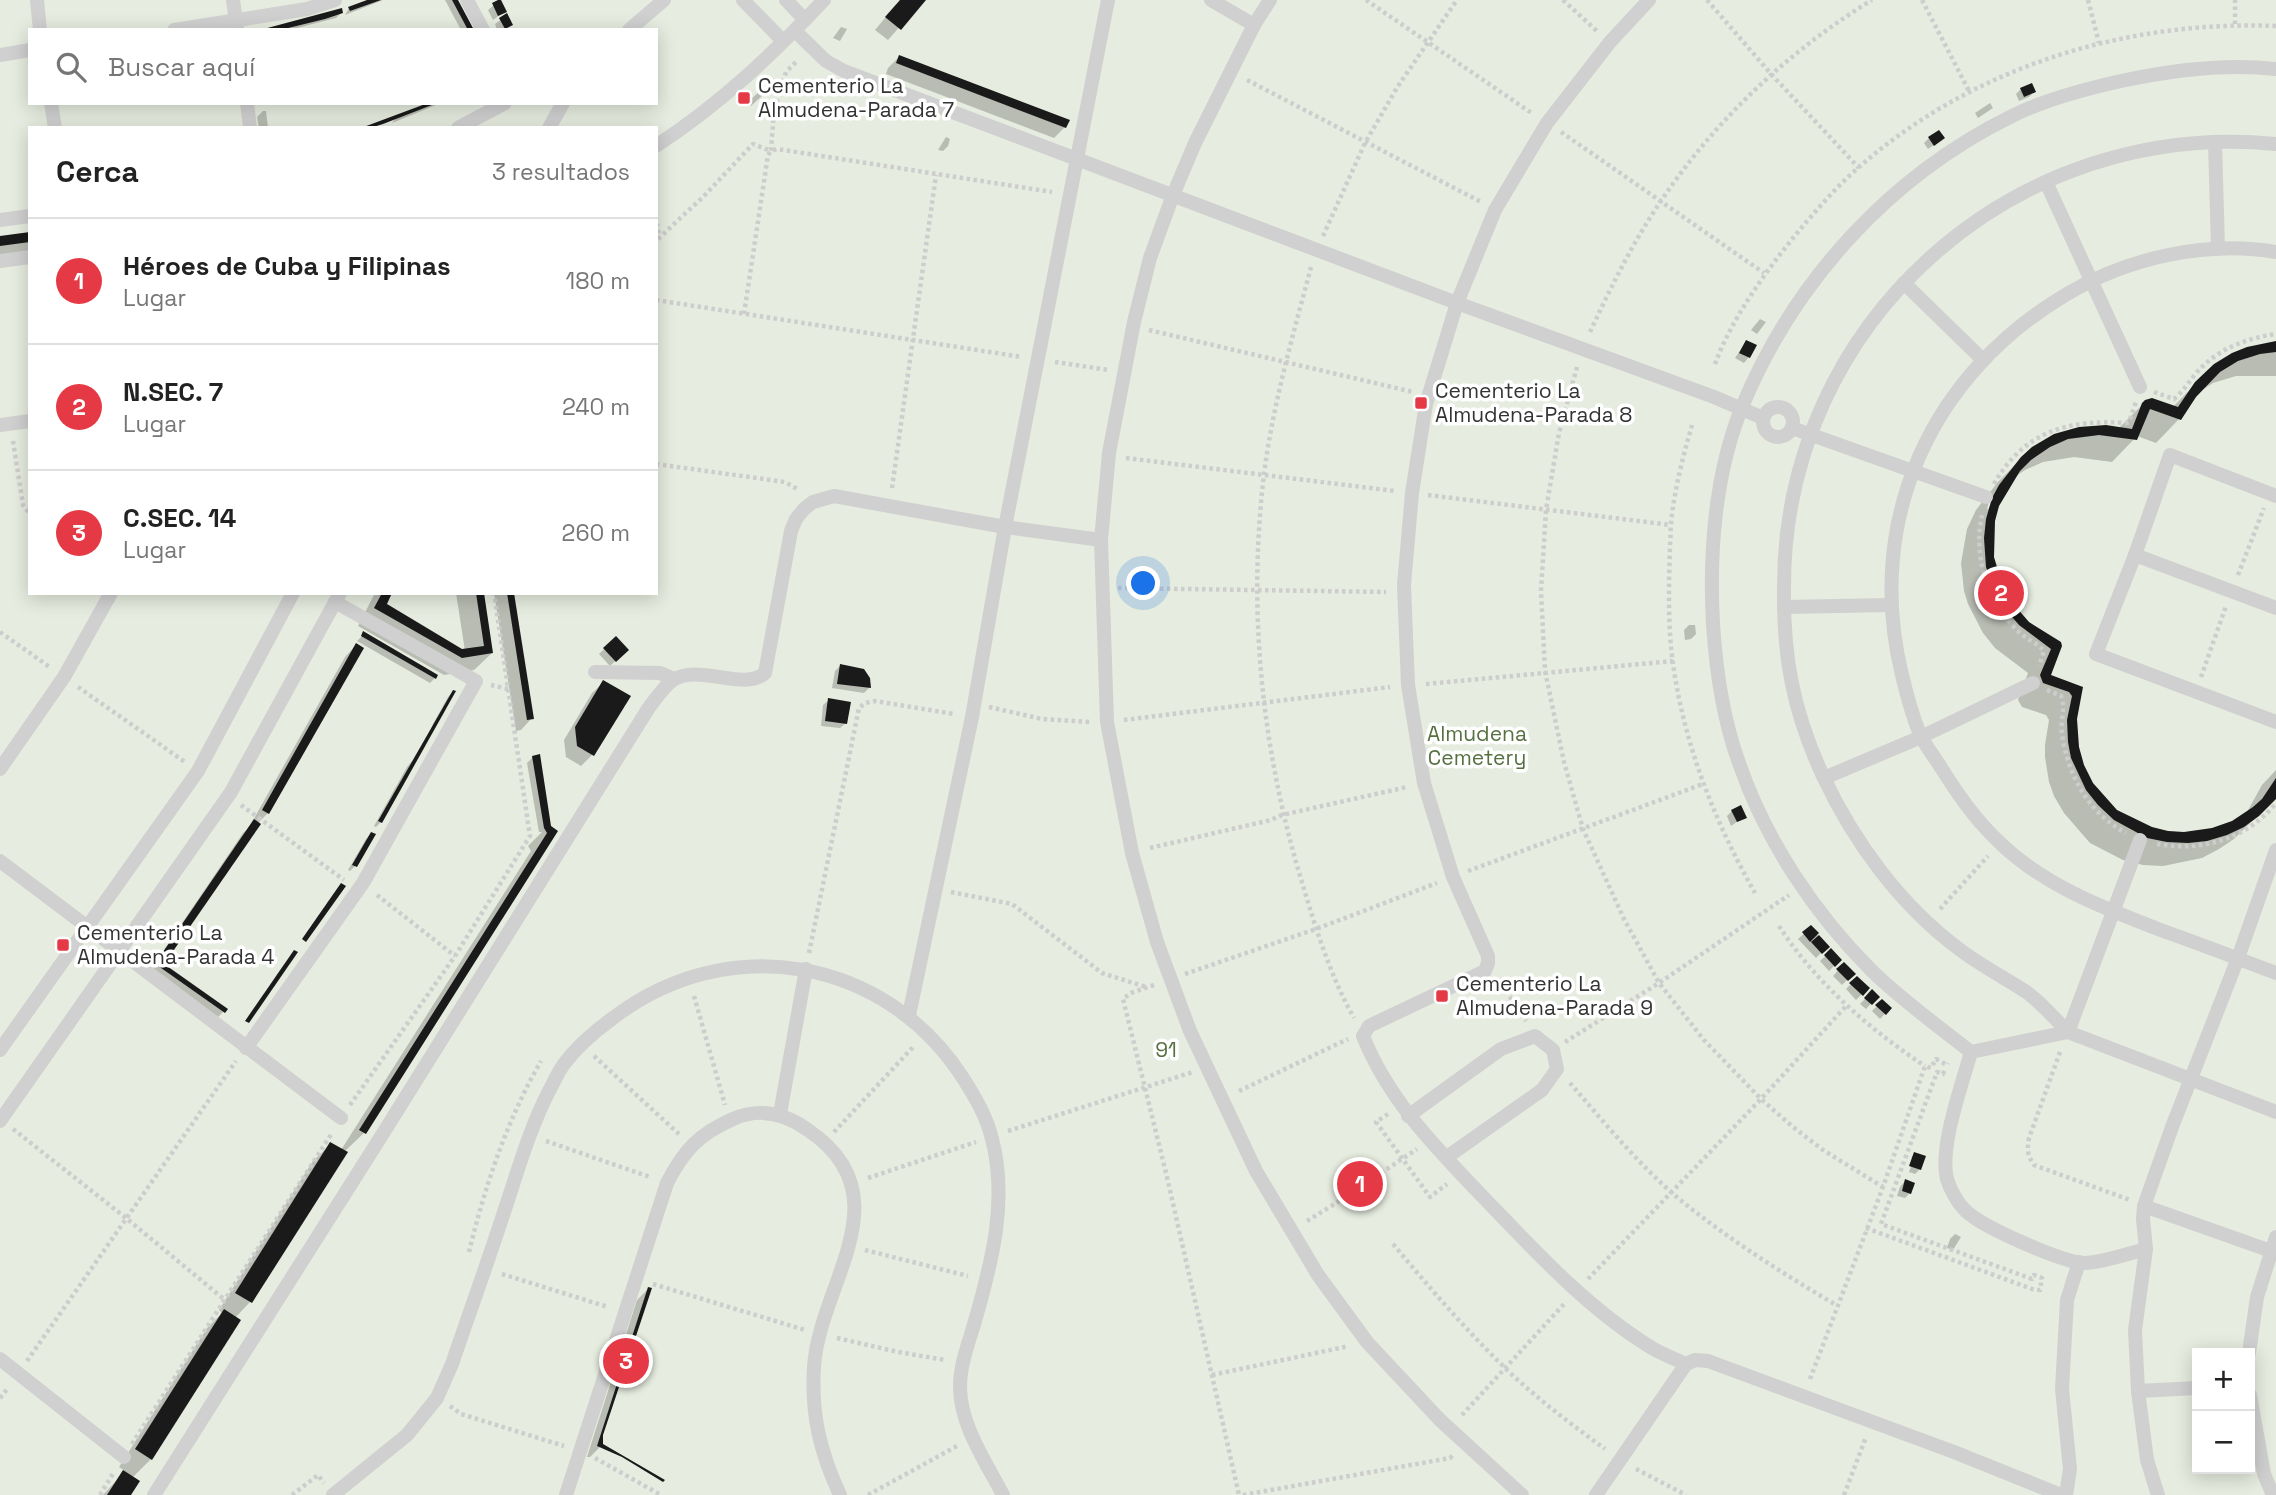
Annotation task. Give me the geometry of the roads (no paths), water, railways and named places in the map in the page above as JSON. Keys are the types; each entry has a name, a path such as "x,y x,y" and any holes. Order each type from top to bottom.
{"lane":[{"path":"37,0 40,28"},
{"path":"233,0 236,25"},
{"path":"199,28 236,25 335,0"},
{"path":"467,0 482,28"},
{"path":"631,28 664,0"},
{"path":"743,0 783,41"},
{"path":"786,0 811,47 826,61 844,71 1763,418"},
{"path":"658,145 736,88 824,0"},
{"path":"909,1016 973,710 1005,527 1108,0"},
{"path":"1211,0 1254,25"},
{"path":"1270,0 1254,25 1195,143 1173,195 1150,258 1133,327 1109,456 1101,540 1107,722 1132,853 1157,942 1190,1031 1256,1171 1318,1275 1367,1342 1449,1429 1522,1495"},
{"path":"1650,0 1609,42 1547,123 1495,210 1457,303 1428,395 1412,493 1404,592 1408,685 1424,783 1453,877 1488,956 1488,964 1485,971 1369,1026 1363,1036 1408,1116 1518,1233 1577,1290 1653,1349 1686,1364"},
{"path":"0,55 28,50"},
{"path":"2068,1032 1971,1052 1916,1010 1874,972 1840,936 1798,882 1763,820 1738,762 1725,715 1716,664 1711,560 1726,458 1741,409 1768,354 1802,298 1843,243 1888,198 1977,135 2015,114 2104,85 2206,67 2276,69"},
{"path":"51,105 55,126"},
{"path":"247,105 250,126"},
{"path":"462,126 501,105"},
{"path":"550,126 562,105"},
{"path":"2215,142 2218,249"},
{"path":"2276,144 2215,142 2170,146 2123,155 2012,197 1969,225 1939,249 1875,316 1829,388 1809,435 1798,471 1784,559 1786,652 1794,700 1824,778 1877,867 1927,923 1957,948 2027,993 2068,1032 2276,1112"},
{"path":"2046,182 2140,387"},
{"path":"0,220 28,216"},
{"path":"2276,252 2261,249 2218,249 2134,263 2090,281 2052,303 2013,332 1983,360 1952,398 1912,471 1897,522 1891,605 1897,654 1907,695 1922,737 1960,798 1999,843 2053,884 2114,912 2276,973"},
{"path":"0,261 28,257"},
{"path":"1904,283 1983,360"},
{"path":"1782,407 1791,413 1794,419 1787,435 1775,437 1765,431 1763,418 1770,409 1782,407"},
{"path":"5,424 28,421"},
{"path":"1792,428 1986,497"},
{"path":"2276,496 2170,455 2096,654 2276,722"},
{"path":"595,673 660,673 674,679 696,674 759,678 765,673 768,663 788,541 796,519 813,502 834,496 1005,527 1101,540"},
{"path":"2135,555 2276,608"},
{"path":"0,769 64,677 110,595"},
{"path":"0,1050 198,771 292,595"},
{"path":"0,1120 231,792 337,597 476,681 363,883 246,1048"},
{"path":"1784,607 1891,605"},
{"path":"153,1495 382,1136 648,709 674,679"},
{"path":"1824,778 1922,737 2034,683"},
{"path":"2068,1032 2140,840"},
{"path":"2158,1495 2147,1460 2137,1391 2135,1330 2147,1249 2144,1206 2276,850"},
{"path":"0,861 341,1118"},
{"path":"333,1495 407,1435 437,1398 485,1269 529,1135 563,1065 581,1044 631,1004 674,982 720,970 764,966 806,969 863,988 909,1016 949,1057 974,1096 992,1137 999,1205 997,1230 963,1364 960,1387 974,1438 1003,1495"},
{"path":"780,1114 806,969"},
{"path":"1408,1116 1501,1049 1535,1036 1553,1050 1557,1069 1542,1090 1447,1157"},
{"path":"1971,1052 1946,1150 1946,1178 1965,1210 1987,1226 2057,1256 2079,1262 2085,1263 2147,1249"},
{"path":"566,1495 667,1183 691,1145 717,1126 741,1115 762,1113 780,1114 797,1122 824,1142 838,1158 851,1184 855,1218 849,1247 820,1335 814,1365 817,1430 823,1457 840,1495"},
{"path":"2144,1206 2271,1251"},
{"path":"2250,1348 2257,1297 2276,1237"},
{"path":"1596,1495 1686,1364 1696,1360 1708,1361 2064,1495 2070,1469 2062,1389 2067,1300 2079,1262"},
{"path":"0,1359 124,1457"},
{"path":"2137,1391 2192,1388"},
{"path":"2253,1411 2264,1474 2273,1495"}],"place":[{"name":"Cementerio La Almudena-Parada 7","path":"744,98"},
{"name":"Cementerio La Almudena-Parada 8","path":"1421,403"},
{"name":"N.SEC. 7","path":"2001,593"},
{"name":"Cementerio La Almudena-Parada 4","path":"63,945"},
{"name":"Cementerio La Almudena-Parada 9","path":"1442,996"},
{"name":"Héroes de Cuba y Filipinas","path":"1360,1184"},
{"name":"C.SEC. 14","path":"626,1361"}],"park label":[{"name":"Almudena Cemetery","path":"1477,746"},
{"name":"91","path":"1166,1050"}]}
